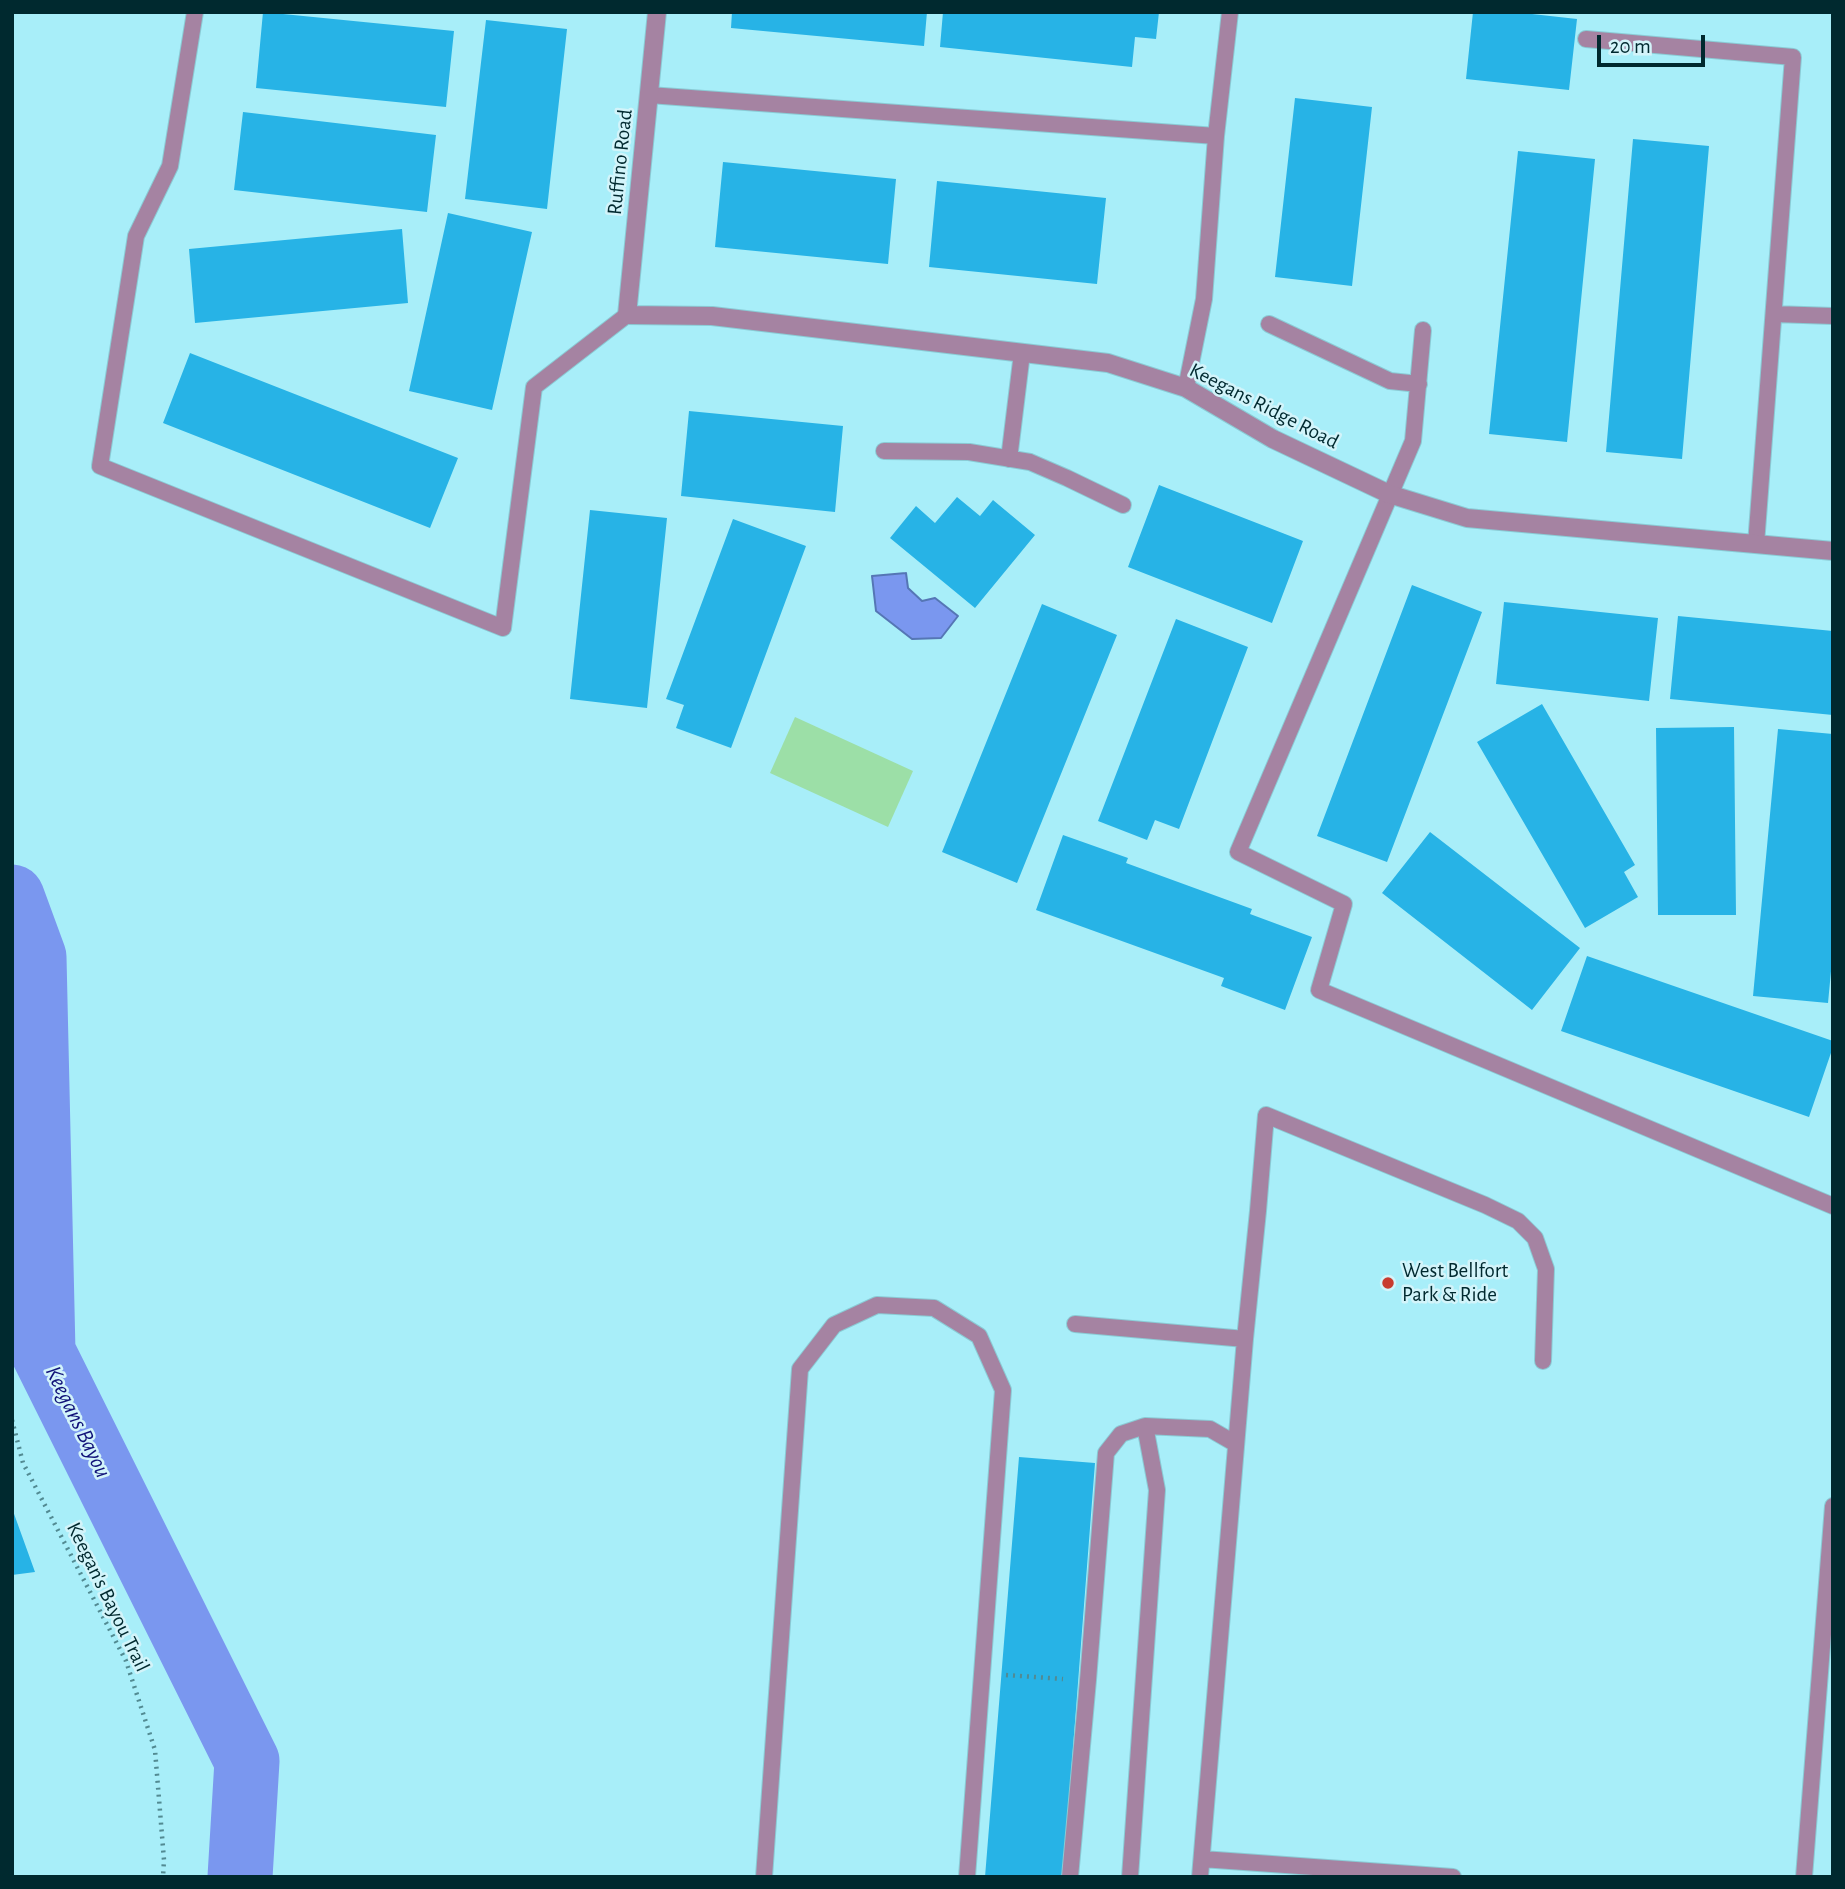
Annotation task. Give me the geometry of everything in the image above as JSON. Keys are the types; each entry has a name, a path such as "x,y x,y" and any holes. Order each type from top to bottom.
{"street":[{"name":"Ruffino Road","path":"628,315 657,12"},
{"name":"Keegans Ridge Road","path":"628,315 712,316 1108,363 1186,388 1273,439 1390,494 1467,518 1833,551"}],"lane":[{"path":"195,12 170,166 136,236 100,466 503,628 534,387 628,315"},
{"path":"1186,388 1204,299 1216,136 1230,12"},
{"path":"1586,39 1793,57 1756,544"},
{"path":"649,95 1216,136"},
{"path":"1774,314 1833,316"},
{"path":"1269,324 1390,381 1419,384"},
{"path":"1423,330 1413,441 1238,852 1344,904 1319,990 1833,1206"},
{"path":"1009,459 1022,353"},
{"path":"884,451 969,452 1030,462 1124,505"},
{"path":"1200,1877 1266,1115 1518,1221 1535,1238 1546,1269 1543,1361"},
{"path":"764,1877 800,1369 834,1325 877,1305 934,1308 979,1336 1003,1390 967,1877"},
{"path":"1075,1324 1245,1339"},
{"path":"1070,1877 1106,1453 1121,1434 1145,1426 1209,1429 1236,1444"},
{"path":"1130,1877 1157,1490 1145,1426"},
{"path":"1804,1877 1833,1506"},
{"path":"1202,1859 1454,1877"}],"path":[{"name":"Keegan's Bayou Trail","path":"12,1420 23,1463 126,1661 135,1686 155,1750 163,1877"},
{"path":"1001,1674 1065,1679"}],"green space":[{"path":"795,717 913,771 888,827 770,773"}],"water":[{"path":"906,573 908,588 922,601 935,598 958,616 941,638 912,639 876,611 872,576"}],"building":[{"path":"263,12 454,31 446,107 256,88"},
{"path":"732,12 927,12 924,46 731,28"},
{"path":"943,12 1159,12 1156,39 1135,37 1132,67 940,47"},
{"path":"1473,12 1514,12 1577,19 1569,90 1466,79"},
{"path":"486,20 567,29 547,209 465,199"},
{"path":"1295,98 1372,107 1352,286 1275,277"},
{"path":"243,112 436,135 427,212 234,190"},
{"path":"1633,139 1709,146 1682,459 1606,452"},
{"path":"1518,151 1595,159 1567,442 1489,434"},
{"path":"723,162 896,179 888,264 715,247"},
{"path":"937,181 1106,198 1097,284 929,267"},
{"path":"448,213 532,232 492,410 409,391"},
{"path":"402,229 408,303 195,323 189,249"},
{"path":"190,353 458,458 430,528 163,423"},
{"path":"689,411 843,426 835,512 681,496"},
{"path":"1159,485 1303,541 1272,623 1128,567"},
{"path":"957,497 980,516 993,500 1035,535 975,608 890,538 916,506 935,523"},
{"path":"590,510 667,518 647,708 570,699"},
{"path":"733,519 806,546 731,748 676,728 684,705 666,699"},
{"path":"1412,585 1482,612 1387,862 1317,836"},
{"path":"1504,602 1658,618 1649,701 1496,684"},
{"path":"1042,604 1117,635 1017,883 942,852"},
{"path":"1678,616 1833,631 1833,715 1670,699"},
{"path":"1176,619 1248,647 1179,829 1155,820 1147,840 1098,821"},
{"path":"1542,704 1635,865 1624,872 1638,897 1585,928 1477,742"},
{"path":"1734,727 1736,915 1658,915 1656,728"},
{"path":"1778,729 1833,734 1833,950 1828,1003 1753,996"},
{"path":"1430,832 1580,948 1532,1010 1382,893"},
{"path":"1063,835 1128,858 1126,863 1252,909 1250,914 1312,937 1285,1010 1221,986 1224,978 1036,910"},
{"path":"1587,956 1833,1041 1809,1117 1561,1031"},
{"path":"1019,1457 1095,1463 1063,1877 985,1877"},
{"path":"13,1511 35,1572 12,1575"}],"waterway":[{"name":"Keegans Bayou","path":"12,897 34,957 43,1352 247,1761 240,1877"}],"place":[{"name":"West Bellfort Park & Ride","path":"1388,1283"}]}
